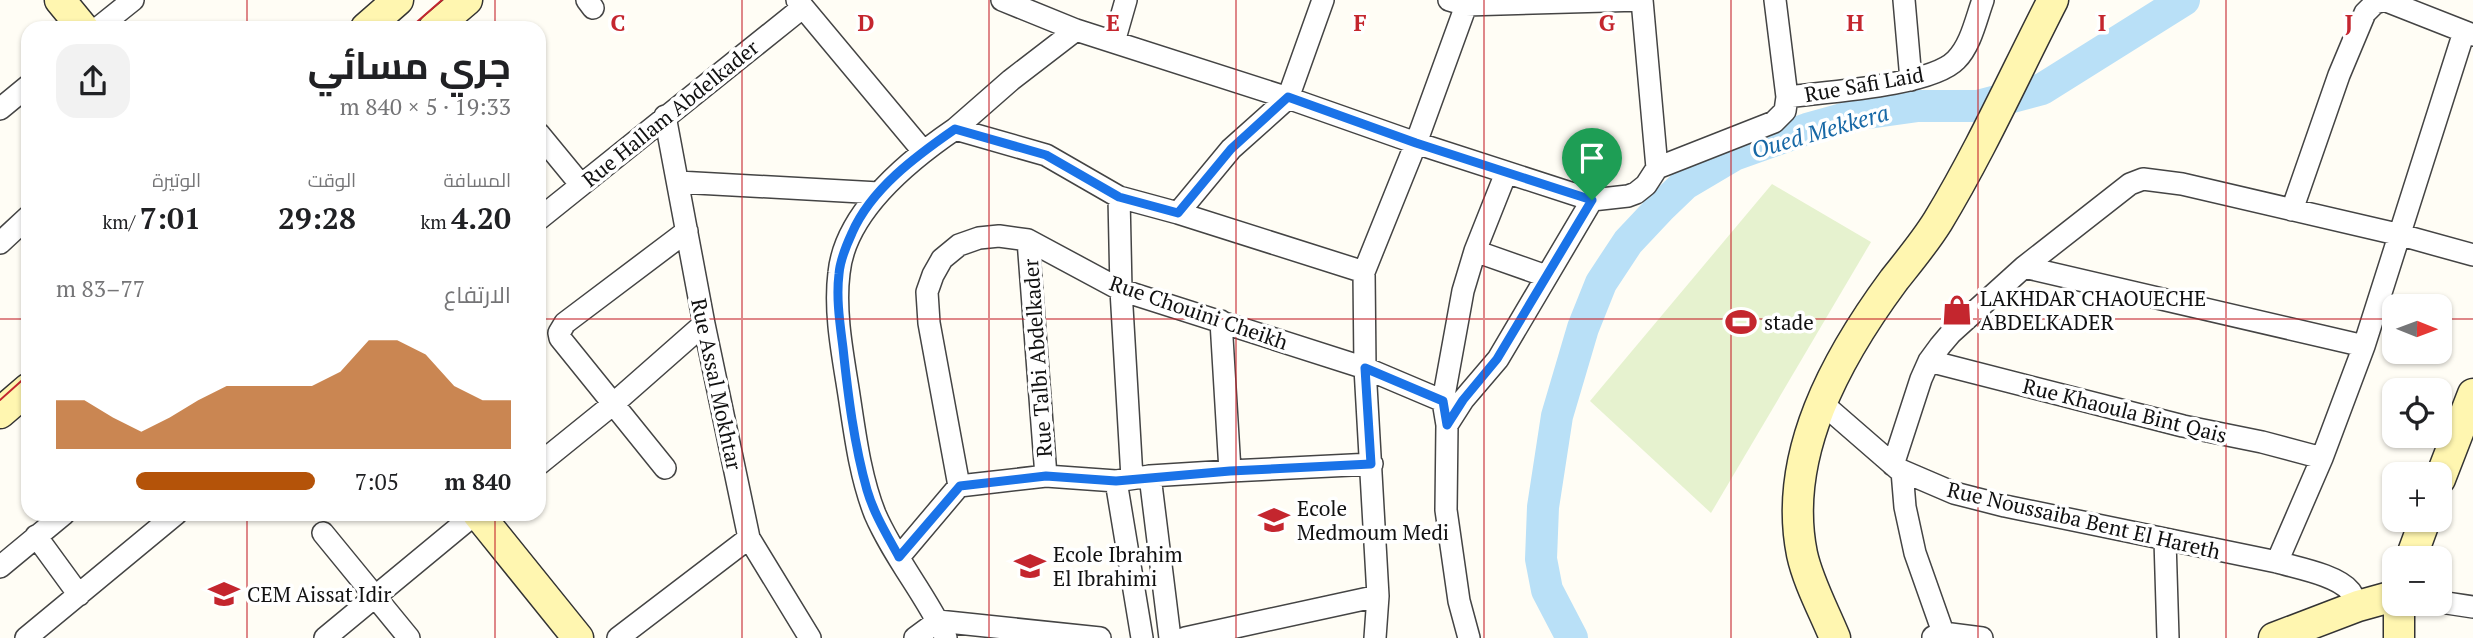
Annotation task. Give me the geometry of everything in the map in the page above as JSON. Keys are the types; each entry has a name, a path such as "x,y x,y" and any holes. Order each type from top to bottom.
{"main road":[{"path":"60,0 77,21"},
{"path":"374,21 398,0"},
{"path":"447,21 467,0"},
{"path":"1835,638 1805,564 1800,533 1804,455 1822,403 1842,361 1865,323 1928,236 1967,173 2053,0"},
{"path":"0,413 21,394"},
{"path":"2447,462 2473,394"},
{"path":"483,521 578,638"},
{"path":"2278,637 2382,599"},
{"path":"2399,616 2399,638"}],"street":[{"path":"106,21 132,0"},
{"path":"1002,0 1114,43 1288,97 1416,143 1592,200 1636,193 1646,185 1657,168 1774,122 1785,111 1787,97 1775,0"},
{"path":"1114,43 1126,0"},
{"path":"1178,213 1231,149 1288,97 1323,0"},
{"path":"1375,638 1378,596 1365,368 1364,272 1416,143 1461,2 1642,0 1657,168"},
{"path":"1904,0 1911,80"},
{"name":"Rue Safi Laid","path":"1787,97 1911,80 1940,71 1956,61 1965,47 1983,0"},
{"path":"2277,562 2322,458 2364,346 2469,34 2384,0 2375,3 2365,13 2339,75 2292,210"},
{"path":"799,4 923,151"},
{"name":"Rue Hallam Abdelkader","path":"546,213 799,4"},
{"path":"942,629 876,516 867,490 848,387 838,308 839,272 853,230 878,193 923,151 955,129 1011,80 1076,30"},
{"path":"0,110 21,92"},
{"name":"Rue Assal Mokhtar","path":"665,116 704,324 749,538 810,638"},
{"path":"955,129 1046,155 1119,197 1364,272"},
{"path":"546,143 580,185"},
{"path":"1469,638 1459,601 1446,510 1447,425 1443,401 1458,308 1475,251 1506,173"},
{"path":"1982,638 1940,636 1915,553 1898,468 1916,395 1929,361 1951,333 2024,267 2130,184 2143,179 2182,184 2401,235 2473,255"},
{"path":"678,182 878,193"},
{"path":"1119,197 1121,290 1142,638"},
{"path":"1447,425 1463,400 1497,359 1592,200"},
{"path":"0,243 21,224"},
{"path":"665,468 560,338 560,329 687,231"},
{"name":"Rue Chouini Cheikh","path":"960,486 929,323 927,292 942,259 959,245 979,238 999,236 1028,240 1121,290 1365,368 1443,401"},
{"name":"Rue Talbi Abdelkader","path":"1028,240 1046,476"},
{"path":"1475,251 1546,276"},
{"path":"2024,267 2364,346"},
{"path":"1221,321 1230,471"},
{"path":"546,458 612,405 704,324"},
{"name":"Rue Khaoula Bint Qais","path":"1929,361 2322,458"},
{"name":"Rue Noussaiba Bent El Hareth","path":"1822,403 1898,468 1954,493 2313,572 2343,585 2358,606"},
{"path":"899,557 960,486 1046,476 1133,479 1371,464"},
{"path":"1133,479 1170,638"},
{"path":"0,567 55,521"},
{"path":"26,638 168,521"},
{"path":"324,638 468,521"},
{"path":"323,533 409,638"},
{"path":"36,536 79,595"},
{"path":"618,638 749,538"},
{"path":"2165,540 2168,638"},
{"path":"1185,638 1378,596"},
{"path":"2452,604 2473,607"},
{"path":"915,638 942,629 1100,638"}],"green space":[{"name":"stade","path":"1772,184 1871,242 1711,513 1590,401"}],"waterway":[{"name":"Oued Mekkera","path":"1572,638 1547,590 1541,559 1543,507 1557,416 1583,328 1601,283 1628,242 1660,208 1685,184 1734,155 1807,129 1861,114 1918,106 1978,106 2042,89 2184,0"}],"tram line":[{"path":"418,21 442,0"},
{"path":"0,400 21,381"}],"place":[{"name":"LAKHDAR CHAOUECHE ABDELKADER","path":"1957,310"},
{"name":"stade","path":"1741,322"},
{"name":"Ecole Medmoum Medi","path":"1274,520"},
{"name":"Ecole Ibrahim El Ibrahimi","path":"1030,566"},
{"name":"CEM Aissat Idir","path":"224,594"}],"route":[{"path":"1288,97 1416,143 1592,200 1497,359 1463,400 1447,425 1443,401 1365,368 1371,464 1150,476 1116,481 1046,476 960,486 899,557 876,516 856,440 838,308 839,272 853,230 878,193 923,151 955,129 1046,155 1119,197 1178,213 1231,149 1288,97"}]}
